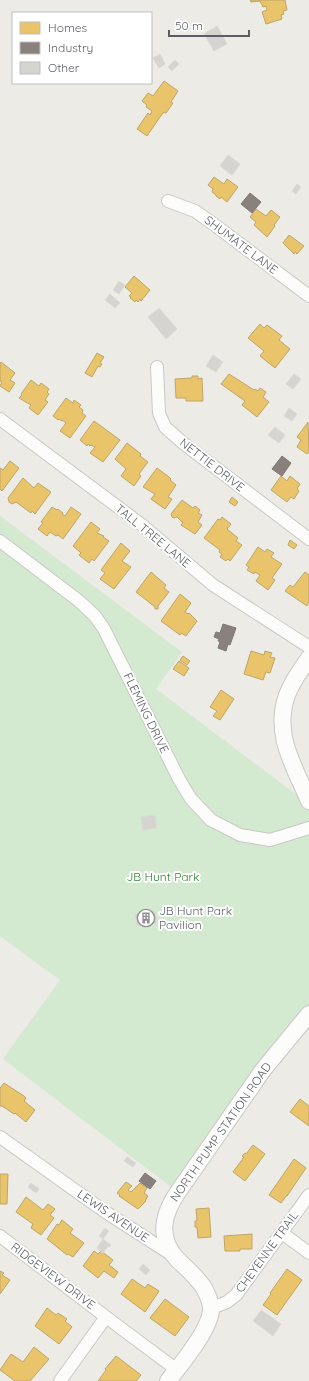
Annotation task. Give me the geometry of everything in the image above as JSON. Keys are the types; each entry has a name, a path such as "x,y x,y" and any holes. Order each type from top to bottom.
{"street":[{"name":"SHUMATE LANE","path":"168,201 195,211 309,296"},
{"name":"NETTIE DRIVE","path":"157,366 159,412 165,427 183,443 309,539"},
{"name":"TALL TREE LANE","path":"0,419 142,525 213,584 309,647"},
{"name":"FLEMING DRIVE","path":"0,541 79,601 95,616 104,629 179,779 191,799 211,820 240,835 270,840 309,828"},
{"path":"309,658 297,675 287,695 282,717 283,738 288,754 309,801"},
{"name":"NORTH PUMP STATION ROAD","path":"176,1258 168,1245 163,1229 166,1213 178,1192 263,1070 309,1014"},
{"name":"LEWIS AVENUE","path":"0,1137 106,1213 176,1258 202,1285 212,1308"},
{"name":"CHEYENNE TRAIL","path":"212,1308 227,1302 236,1295 309,1195"},
{"path":"282,1233 309,1253"},
{"name":"RIDGEVIEW DRIVE","path":"0,1236 106,1317 172,1375"},
{"path":"172,1375 207,1325 212,1308"},
{"name":"RIDGEVIEW DRIVE","path":"60,1381 106,1317"}],"green space":[{"name":"JB Hunt Park","path":"0,516 182,652 156,689 309,804 309,1014 178,1192 3,1059 60,980 0,936"}],"building: Homes":[{"path":"250,0 285,0 287,10 283,11 284,14 281,15 282,19 266,24 262,12 267,10 266,6 263,7 260,1 251,2"},
{"path":"164,81 178,91 171,102 173,103 166,113 164,112 160,117 147,136 137,129 148,113 150,115 152,111 146,107 147,105 142,101 148,93 153,96"},
{"path":"214,177 224,184 227,179 238,187 227,202 221,197 220,199 216,196 212,192 213,189 208,185"},
{"path":"256,209 266,216 271,210 280,217 267,237 254,225 256,222 250,217"},
{"path":"289,235 304,246 297,254 295,252 294,254 283,243"},
{"path":"134,276 150,290 141,301 140,299 138,302 136,300 135,302 130,298 131,297 129,296 132,293 125,287"},
{"path":"260,324 264,328 267,325 282,336 279,340 290,349 275,368 260,356 264,351 248,338"},
{"path":"97,353 104,357 100,363 102,364 100,367 98,366 92,377 85,373"},
{"path":"1,362 15,373 10,380 15,383 9,392 0,386 2,382 0,381"},
{"path":"229,374 254,390 255,389 258,391 260,388 266,392 263,397 269,402 257,417 242,405 245,401 221,384"},
{"path":"192,376 198,376 198,379 202,378 203,401 186,401 186,398 176,398 175,379 192,378"},
{"path":"31,380 39,386 41,383 49,389 47,392 49,394 45,400 48,402 38,415 29,408 31,405 19,398"},
{"path":"66,398 73,403 74,400 81,405 79,407 83,410 82,413 86,416 70,438 60,431 66,423 53,416"},
{"path":"94,421 120,440 103,462 90,453 95,447 88,444 87,446 80,440"},
{"path":"308,422 309,452 307,454 297,447 301,440 297,437"},
{"path":"127,443 141,454 140,456 148,462 139,474 141,476 134,486 121,476 126,469 115,459"},
{"path":"10,461 19,468 2,491 0,489 0,468 3,470"},
{"path":"157,468 169,477 171,479 170,480 176,485 168,497 172,499 165,509 151,499 155,494 143,487"},
{"path":"281,476 287,481 290,476 300,484 297,489 299,491 294,499 291,497 287,502 271,490"},
{"path":"23,478 34,488 38,483 51,492 35,514 32,511 31,513 16,502 12,504 9,502 8,498"},
{"path":"232,497 238,502 235,506 229,502"},
{"path":"182,500 193,508 195,506 200,510 198,513 202,515 198,522 202,525 195,534 181,525 183,522 177,517 172,517 171,514"},
{"path":"52,507 57,510 58,509 65,516 71,507 81,514 63,539 50,532 47,536 38,529 43,523 41,522"},
{"path":"222,517 231,524 227,529 238,538 236,541 242,545 230,561 228,559 226,561 220,557 222,554 219,552 220,550 204,538 218,519 220,520"},
{"path":"91,522 100,529 97,533 104,536 103,537 109,541 94,561 92,559 89,563 79,555 81,553 73,546"},
{"path":"290,540 297,545 294,549 288,545"},
{"path":"121,543 130,551 122,561 131,567 114,589 100,579 105,573 101,570"},
{"path":"258,547 265,552 267,549 274,553 271,557 282,564 272,578 275,580 268,590 256,581 260,575 255,572 254,574 247,570 249,567 246,565"},
{"path":"151,572 166,585 164,588 169,592 158,606 158,609 155,609 155,607 136,592"},
{"path":"305,572 309,575 309,602 307,606 285,591 290,585 293,587"},
{"path":"180,594 191,603 185,612 188,614 189,613 197,621 186,636 181,633 180,635 161,621"},
{"path":"251,651 264,655 265,651 272,653 270,657 275,658 270,673 266,672 263,680 244,674"},
{"path":"183,656 190,661 187,665 180,660"},
{"path":"179,661 189,668 184,676 173,669"},
{"path":"221,690 234,699 220,720 213,716 217,711 210,707"},
{"path":"4,1083 24,1096 26,1098 24,1101 35,1110 26,1122 15,1113 14,1114 0,1106 0,1088"},
{"path":"300,1099 309,1106 309,1126 290,1112"},
{"path":"253,1145 265,1154 245,1181 233,1172 244,1157 242,1156 245,1153 246,1154"},
{"path":"294,1159 306,1168 281,1203 269,1195"},
{"path":"0,1174 8,1174 7,1204 0,1204"},
{"path":"126,1182 132,1186 128,1190 131,1192 140,1183 147,1188 144,1193 148,1196 146,1201 138,1209 117,1193"},
{"path":"26,1197 43,1210 48,1204 55,1209 50,1215 54,1218 41,1235 31,1228 33,1224 16,1212"},
{"path":"209,1208 211,1237 198,1238 197,1227 195,1227 195,1221 197,1221 196,1209"},
{"path":"62,1220 73,1229 70,1233 84,1243 73,1257 68,1254 67,1255 47,1239 57,1224 59,1225"},
{"path":"252,1234 252,1249 225,1251 224,1236"},
{"path":"94,1251 98,1254 101,1251 113,1260 109,1265 118,1272 114,1278 104,1271 98,1278 83,1266"},
{"path":"287,1269 302,1280 277,1315 263,1305"},
{"path":"0,1271 4,1273 2,1275 10,1280 0,1294"},
{"path":"132,1279 145,1288 148,1284 159,1291 145,1312 121,1294"},
{"path":"165,1299 189,1317 175,1336 150,1318"},
{"path":"47,1308 56,1315 58,1313 67,1319 65,1321 72,1327 59,1344 35,1326"},
{"path":"34,1347 49,1359 30,1381 15,1381 0,1370 11,1354 23,1362"},
{"path":"116,1356 141,1375 136,1381 98,1381 106,1370 105,1369"}],"building: Industry":[{"path":"250,193 261,202 252,213 241,204"},
{"path":"282,456 291,463 282,476 272,469"},
{"path":"223,624 236,628 230,645 228,644 226,651 218,648 220,642 218,641 219,639 214,637 216,632 220,633"},
{"path":"145,1173 156,1181 150,1189 139,1181"}],"building: Other":[{"path":"217,26 227,44 214,51 204,34"},
{"path":"160,54 165,64 159,68 153,58"},
{"path":"175,60 179,64 172,71 168,67"},
{"path":"228,155 240,164 232,175 220,166"},
{"path":"297,184 301,187 296,194 292,191"},
{"path":"119,281 125,285 119,294 113,290"},
{"path":"110,294 120,303 115,308 105,300"},
{"path":"159,308 177,329 166,339 148,317"},
{"path":"213,355 223,362 216,372 206,366"},
{"path":"294,374 301,379 293,389 286,384"},
{"path":"289,408 297,414 292,421 284,416"},
{"path":"275,427 285,435 279,443 268,435"},
{"path":"155,815 157,828 143,830 141,817"},
{"name":"JB Hunt Park Pavilion","path":"155,911 157,923 137,926 135,914"},
{"path":"127,1157 136,1163 133,1167 124,1161"},
{"path":"31,1183 39,1189 36,1193 28,1187"},
{"path":"105,1228 109,1231 103,1239 99,1236"},
{"path":"103,1239 111,1245 109,1247 108,1246 103,1253 97,1248"},
{"path":"143,1264 150,1270 146,1275 139,1269"},
{"path":"261,1310 281,1324 273,1336 253,1321"}],"place":[{"name":"JB Hunt Park Pavilion","path":"146,918"}]}
